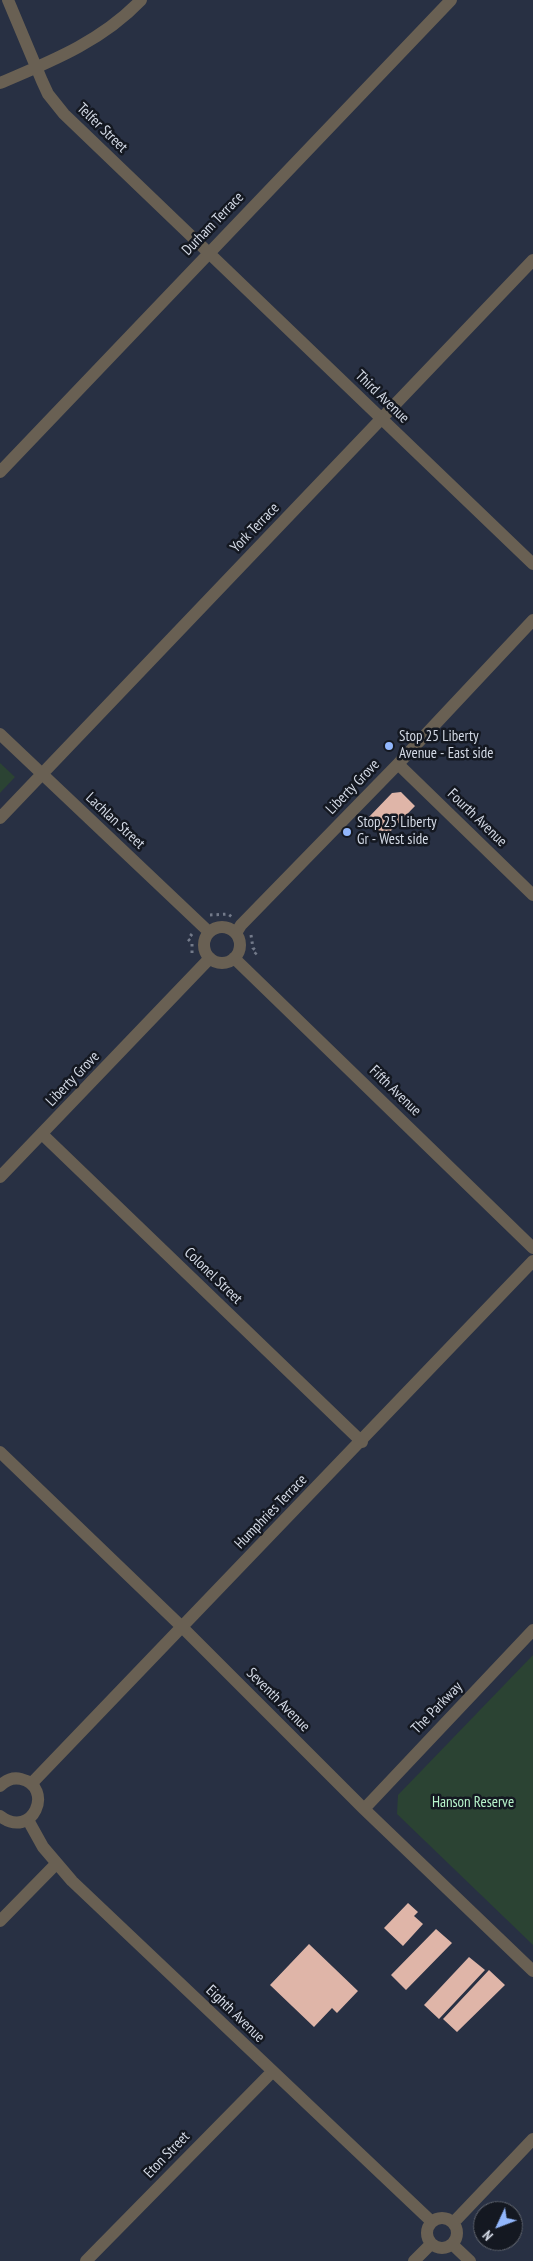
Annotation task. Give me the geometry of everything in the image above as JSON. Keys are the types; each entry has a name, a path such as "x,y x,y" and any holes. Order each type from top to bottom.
{"street":[{"name":"Telfer Street","path":"8,0 35,68 48,94 64,114 209,253"},
{"path":"0,83 86,44 108,30 141,0"},
{"name":"Durham Terrace","path":"0,472 451,0"},
{"name":"Third Avenue","path":"209,253 533,564"},
{"name":"York Terrace","path":"0,818 533,260"},
{"name":"Liberty Grove","path":"236,933 248,918 398,764 533,620"},
{"name":"Lachlan Street","path":"0,734 209,932"},
{"name":"Fourth Avenue","path":"398,764 533,895"},
{"path":"222,926 236,933 240,946 234,958 225,963 210,958 204,945 209,932 222,926"},
{"name":"Liberty Grove","path":"0,1177 210,958"},
{"name":"Fifth Avenue","path":"234,958 533,1248"},
{"name":"Colonel Street","path":"42,1134 362,1442"},
{"name":"Humphries Terrace","path":"31,1784 362,1442 533,1261"},
{"name":"Seventh Avenue","path":"0,1452 182,1627 364,1808 533,1971"},
{"name":"The Parkway","path":"364,1808 533,1630"},
{"path":"0,1786 10,1779 18,1779 31,1784 36,1791 38,1806 28,1820 13,1823 0,1816"},
{"name":"Eighth Avenue","path":"28,1820 43,1847 56,1864 272,2072 432,2222"},
{"path":"0,1922 56,1864"},
{"name":"Eton Street","path":"86,2261 272,2072"},
{"path":"454,2222 533,2139"},
{"path":"438,2218 447,2218 454,2222 458,2229 458,2238 453,2245 446,2248 438,2248 431,2244 427,2237 427,2229 432,2222 438,2218"},
{"path":"414,2261 431,2244"},
{"path":"453,2245 470,2261"}],"green space":[{"path":"0,763 15,777 0,793"},
{"name":"Hanson Reserve","path":"533,1655 533,1945 397,1814 398,1795"}],"building":[{"path":"401,792 415,806 385,837 367,819 392,793"},
{"path":"408,1903 418,1912 414,1916 423,1924 403,1946 384,1928"},
{"path":"436,1929 452,1943 406,1990 391,1975"},
{"path":"309,1944 358,1991 337,2013 332,2008 314,2027 270,1985"},
{"path":"469,1957 485,1970 439,2019 424,2005"},
{"path":"489,1970 505,1985 457,2032 443,2019"}],"place":[{"name":"Stop 25 Liberty Avenue - East side","path":"389,746"},
{"name":"Stop 25 Liberty Gr - West side","path":"347,832"}]}
